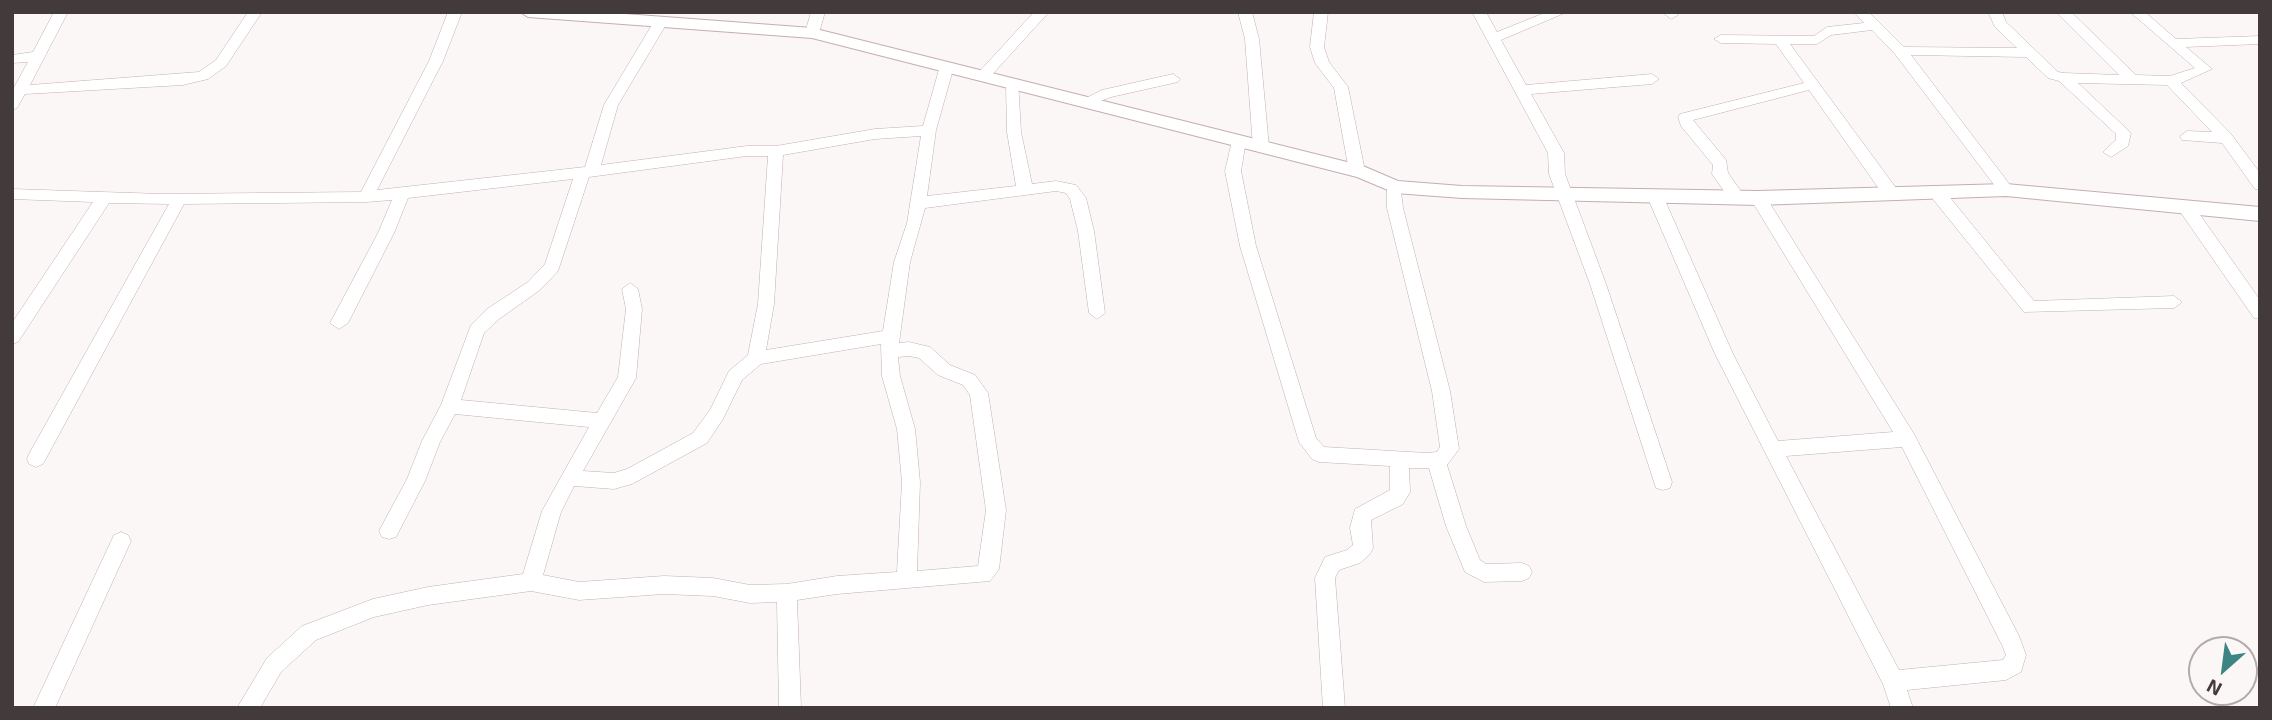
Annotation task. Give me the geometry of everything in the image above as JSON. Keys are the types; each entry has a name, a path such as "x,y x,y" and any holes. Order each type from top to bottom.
{"street":[{"path":"12,105 61,12"},
{"path":"20,90 183,80 203,76 222,63 255,12"},
{"path":"366,197 430,73 454,12"},
{"path":"528,12 654,19 811,33 1357,171 1395,187 1758,198 1893,196 2006,190 2105,202 2185,206 2260,215"},
{"path":"811,33 818,12"},
{"path":"984,75 1042,12"},
{"path":"1245,12 1252,39 1261,147"},
{"path":"1321,12 1317,47 1322,63 1341,87 1357,171"},
{"path":"1479,12 1556,152 1556,170 1662,482"},
{"path":"1495,37 1560,12"},
{"path":"1861,12 1900,51 2006,190"},
{"path":"1995,12 2000,24 2053,75 2064,79 2171,81 2205,69 2137,12"},
{"path":"2063,12 2134,82"},
{"path":"389,531 416,481 431,441 450,406 477,330 534,286 552,267 611,105 654,19"},
{"path":"1721,39 1817,40 1827,31 1875,26"},
{"path":"2173,43 2260,40"},
{"path":"1781,41 1893,196"},
{"path":"1900,51 2030,53"},
{"path":"12,59 38,56"},
{"path":"908,580 911,482 906,429 891,376 890,343 902,261 918,203 929,130 947,66"},
{"path":"1087,101 1107,93 1173,79"},
{"path":"1523,90 1652,79"},
{"path":"2064,79 2124,133 2123,142 2111,152"},
{"path":"2171,81 2226,138 2260,185"},
{"path":"1013,83 1014,132 1025,190"},
{"path":"1737,197 1720,174 1721,164 1686,122 1685,117 1812,85"},
{"path":"12,194 180,198 366,197 747,151 776,151 875,134 929,130"},
{"path":"2187,136 2226,138"},
{"path":"1239,141 1233,171 1248,246 1312,449 1324,454 1436,461 1447,455 1450,449 1447,428 1413,272 1395,208 1395,187"},
{"path":"756,358 766,304 776,151"},
{"path":"918,203 1063,186 1078,198 1097,313"},
{"path":"339,323 386,233 402,194"},
{"path":"1938,194 2030,308 2174,302"},
{"path":"1655,195 1696,293 1772,449 1893,681 1902,708"},
{"path":"12,337 105,197"},
{"path":"36,458 180,198"},
{"path":"1758,198 1907,439 2016,655 2014,665 2006,670 1893,681"},
{"path":"2185,206 2260,313"},
{"path":"531,582 552,511 621,391 631,361 634,309 630,289"},
{"path":"247,708 274,665 309,633 400,601 531,582 579,591 664,585 713,587 750,594 787,593 985,574 996,510 983,407 975,386 969,380 944,370 924,352 890,343 756,358 735,376 717,414 700,438 632,476 614,481 569,478"},
{"path":"450,406 604,421"},
{"path":"1772,449 1907,439"},
{"path":"1334,708 1325,578 1332,563 1353,557 1363,548 1360,528 1363,514 1396,498 1399,492 1399,458"},
{"path":"1436,461 1456,526 1472,566 1484,573 1522,572"},
{"path":"44,708 121,541"},
{"path":"787,593 790,708"}]}
